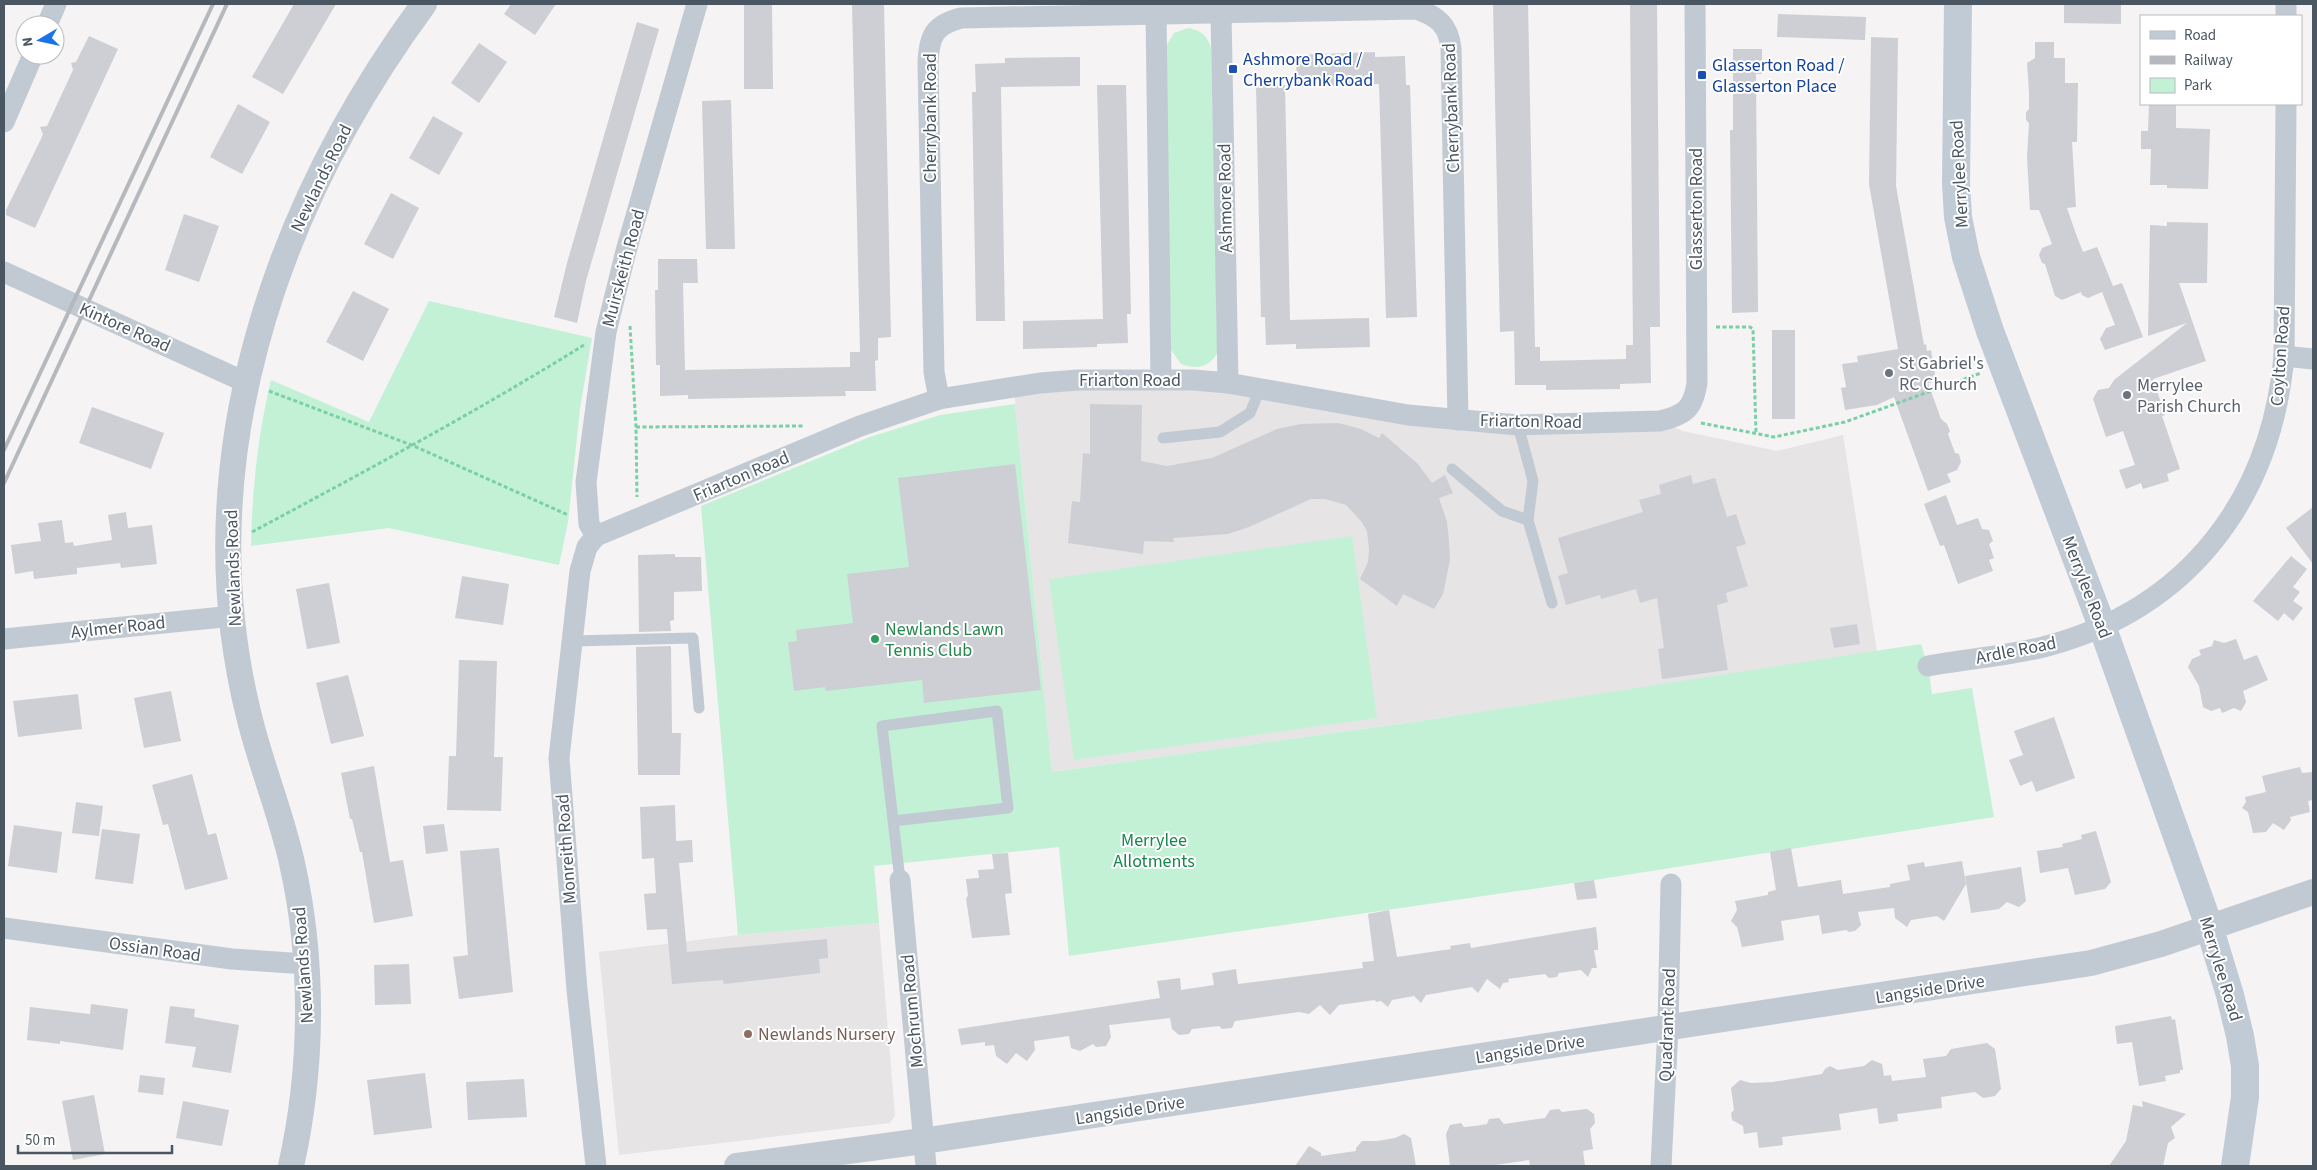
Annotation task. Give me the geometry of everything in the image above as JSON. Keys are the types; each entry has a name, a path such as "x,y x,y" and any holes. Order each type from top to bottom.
{"main road":[{"name":"Merrylee Road","path":"1958,4 1956,146 1958,217 1971,276 2102,626 2209,926 2230,995 2245,1066 2246,1097 2235,1166"}],"street":[{"name":"Newlands Road","path":"291,1166 297,1139 305,1077 308,994 306,964 292,862 249,715 233,616 229,544 231,485 245,382 265,308 288,244 338,140 371,83 424,4"},
{"name":"Muirskeith Road","path":"593,530 586,498 587,463 606,332 621,270 697,4"},
{"name":"Glasserton Road","path":"1679,414 1695,398 1697,383 1695,4"},
{"name":"Cherrybank Road","path":"940,399 934,372 928,72 929,45 933,34 940,27 961,18 1156,14 1188,9 1221,13 1416,9 1430,13 1445,27 1450,35 1458,420"},
{"name":"Ashmore Road","path":"1221,13 1228,383"},
{"path":"1156,14 1161,379"},
{"path":"4,122 29,65"},
{"name":"Coylton Road","path":"2102,626 2125,614 2172,584 2196,562 2216,538 2239,505 2256,472 2272,428 2280,391 2284,356 2286,105"},
{"name":"Kintore Road","path":"4,272 245,382"},
{"path":"2284,356 2313,359"},
{"name":"Friarton Road","path":"593,530 637,520 860,426 940,399 1040,383 1078,380 1161,379 1228,383 1408,415 1518,425 1660,421 1679,414"},
{"name":"Monreith Road","path":"593,530 580,570 559,758 577,990 596,1166"},
{"name":"Aylmer Road","path":"4,639 233,616"},
{"name":"Ardle Road","path":"1928,666 2047,646 2102,626"},
{"name":"Mochrum Road","path":"900,880 925,1154"},
{"name":"Quadrant Road","path":"1661,1166 1668,1028 1671,884"},
{"name":"Langside Drive","path":"737,1166 925,1154 1668,1028 2091,963 2161,944 2313,892"},
{"name":"Ossian Road","path":"4,928 232,960 306,964"}],"lane":[{"path":"1164,438 1220,432 1250,413 1260,389"},
{"path":"1518,425 1533,481 1528,520 1552,603"},
{"path":"1452,469 1502,511 1528,520"},
{"path":"572,642 693,638 699,708"},
{"path":"893,821 1008,808 997,711 882,726 893,821 900,880"}],"path":[{"path":"630,320 636,427 637,520"},
{"path":"1697,327 1750,327 1753,329 1756,433"},
{"path":"229,544 414,446 501,397 606,332"},
{"path":"1679,414 1774,437 1845,422 2003,365"},
{"path":"245,382 414,446 593,530"},
{"path":"636,427 811,426"}],"shaded area":[{"path":"1165,379 1408,415 1660,421 1683,431 1777,451 1843,435 1877,652 1421,721 1052,772 1015,404 1015,387"},
{"name":"Newlands Nursery","path":"879,923 895,1116 890,1123 619,1155 599,952 738,935"}],"green space":[{"path":"1188,28 1203,34 1211,48 1218,351 1212,361 1198,367 1181,364 1171,350 1165,48 1174,33"},
{"path":"429,301 592,338 580,409 568,522 559,565 389,528 251,546 256,462 271,380 369,422"},
{"name":"Merrylee Allotments","path":"1015,404 1052,772 1421,721 1921,644 1928,666 1932,694 1972,688 1994,817 1594,880 1069,956 1059,847 874,866 879,923 738,935 701,506 870,437 940,415"},
{"path":"1352,536 1377,718 1074,760 1049,579"}],"building":[{"path":"294,4 336,4 283,94 252,77"},
{"path":"511,4 556,4 535,35 504,14"},
{"path":"744,4 772,4 773,89 744,89"},
{"path":"852,4 884,4 891,337 878,338 878,360 875,361 876,391 845,391 846,396 688,399 688,395 660,396 660,365 656,365 655,290 658,290 658,259 697,259 698,283 683,283 685,370 850,367 850,352 860,352"},
{"path":"1493,4 1528,4 1535,347 1540,347 1540,361 1626,359 1626,345 1633,345 1630,4 1657,4 1660,327 1650,327 1651,383 1620,384 1620,389 1546,390 1546,385 1515,385 1514,331 1500,332"},
{"path":"2064,4 2121,4 2121,24 2064,23"},
{"path":"1778,14 1866,17 1865,40 1777,37"},
{"path":"637,22 659,29 586,281 577,323 554,317 567,263"},
{"path":"89,36 118,49 35,228 6,215 6,210 41,139 43,134 40,127 47,126 73,70 71,63 76,62"},
{"path":"1871,37 1898,38 1896,186 1924,345 1926,344 1927,351 1931,350 1936,382 1928,383 1941,419 1947,424 1950,431 1948,434 1955,453 1959,454 1961,462 1957,470 1947,474 1951,482 1928,491 1894,397 1877,405 1845,410 1841,388 1846,387 1842,364 1858,362 1857,356 1898,349 1869,184"},
{"path":"2035,42 2054,42 2054,58 2065,58 2065,83 2078,83 2077,142 2072,142 2076,207 2067,208 2076,234 2083,252 2097,247 2113,286 2122,283 2143,337 2105,350 2100,339 2106,328 2115,325 2102,292 2088,298 2082,295 2081,292 2062,300 2055,296 2045,264 2042,263 2039,255 2042,248 2052,244 2039,210 2030,210 2027,157 2029,123 2026,120 2026,112 2029,109 2027,63 2035,58"},
{"path":"479,43 507,62 479,103 451,83"},
{"path":"1733,49 1762,49 1762,74 1756,74 1758,312 1732,313 1730,130 1733,130"},
{"path":"1375,52 1375,57 1405,56 1406,85 1410,85 1417,317 1386,318 1379,84 1297,87 1296,55"},
{"path":"1080,57 1080,86 1001,87 1005,321 976,321 972,92 976,92 975,64 1005,63 1005,58"},
{"path":"1097,85 1126,85 1131,314 1127,314 1128,343 1097,344 1097,347 1023,349 1023,321 1103,319"},
{"path":"1285,85 1290,320 1369,318 1370,347 1296,349 1296,344 1266,345 1265,317 1261,317 1256,86"},
{"path":"731,100 735,249 706,249 702,101"},
{"path":"238,104 270,122 242,174 210,157"},
{"path":"2149,105 2176,105 2176,128 2210,129 2208,189 2167,188 2167,185 2150,185 2151,149 2141,149 2141,131 2148,131"},
{"path":"433,116 463,133 439,175 409,158"},
{"path":"391,193 419,208 393,259 364,244"},
{"path":"184,214 219,226 199,282 165,270"},
{"name":"Merrylee Parish Church","path":"2167,222 2208,223 2207,283 2179,283 2206,361 2153,379 2165,415 2162,416 2180,469 2167,474 2169,481 2143,489 2141,483 2126,489 2119,470 2135,465 2123,431 2106,437 2093,399 2098,390 2109,388 2114,380 2187,323 2148,336 2150,225 2167,226"},
{"path":"353,291 389,309 363,361 326,342"},
{"path":"1772,330 1795,330 1795,419 1772,419"},
{"path":"1090,404 1142,405 1141,461 1167,466 1212,458 1277,429 1301,424 1338,423 1361,429 1379,438 1382,433 1418,464 1432,483 1445,475 1453,493 1439,498 1447,522 1450,560 1443,594 1434,609 1403,594 1397,606 1360,579 1368,562 1367,531 1361,521 1346,505 1325,499 1311,499 1249,527 1228,534 1173,538 1174,542 1144,541 1143,554 1068,543 1072,501 1080,502 1083,453 1090,454"},
{"path":"92,407 164,433 151,469 79,443"},
{"path":"1015,464 1041,690 924,703 922,680 826,691 825,687 794,691 788,642 797,641 796,630 853,623 847,574 909,567 898,478"},
{"path":"1691,475 1693,484 1715,478 1727,517 1736,514 1746,544 1736,547 1748,586 1726,593 1728,602 1717,605 1728,670 1662,679 1658,649 1664,648 1657,598 1640,603 1636,589 1601,599 1600,595 1566,605 1558,576 1568,573 1558,538 1643,512 1639,500 1661,494 1659,485"},
{"path":"1946,495 1957,525 1978,518 1982,529 1989,530 1993,541 1989,544 1994,558 1989,560 1993,571 1958,584 1944,545 1940,546 1924,504"},
{"path":"2313,507 2313,564 2286,528"},
{"path":"126,512 128,528 152,525 157,564 121,568 120,563 77,568 77,574 34,579 33,571 15,574 11,545 41,541 38,523 62,520 65,543 73,542 74,546 112,540 108,515"},
{"path":"675,554 675,557 701,557 702,591 674,592 674,620 670,621 671,631 639,632 638,555"},
{"path":"2291,556 2307,569 2293,587 2300,592 2293,601 2303,608 2293,621 2284,613 2278,621 2253,601"},
{"path":"462,576 509,584 503,625 455,618"},
{"path":"329,583 340,643 307,649 296,589"},
{"path":"1857,624 1860,644 1834,648 1830,628"},
{"path":"2236,639 2244,660 2257,655 2268,680 2243,691 2246,702 2241,711 2234,708 2222,713 2220,708 2211,711 2203,707 2199,686 2188,667 2192,659 2201,655 2199,650 2212,646 2214,640 2224,643"},
{"path":"671,646 672,733 681,733 680,775 638,775 636,647"},
{"path":"459,660 497,661 494,757 503,757 501,811 447,810 449,756 456,756"},
{"path":"348,675 364,736 331,744 316,683"},
{"path":"171,691 181,741 144,748 134,698"},
{"path":"78,694 82,729 18,737 13,701"},
{"path":"2054,717 2075,778 2036,792 2032,781 2020,786 2009,760 2023,755 2014,731"},
{"path":"374,766 390,862 403,860 413,916 374,923 362,852 360,852 352,819 350,819 341,773"},
{"path":"2300,767 2302,773 2313,772 2313,800 2308,801 2310,812 2290,817 2291,820 2284,830 2273,823 2266,832 2253,833 2248,812 2242,808 2246,802 2245,797 2266,792 2262,776"},
{"path":"192,774 208,835 216,833 228,879 185,890 168,824 163,825 152,785"},
{"path":"76,802 103,806 99,836 72,833"},
{"path":"675,805 676,841 692,840 693,862 679,863 687,952 827,939 828,958 819,959 820,973 724,984 723,980 672,984 667,929 647,930 644,894 656,893 654,858 642,859 640,807"},
{"path":"444,824 448,851 426,854 423,826"},
{"path":"14,825 62,832 57,873 8,866"},
{"path":"102,829 140,834 133,884 95,879"},
{"path":"2096,831 2111,882 2105,889 2075,895 2068,868 2040,873 2037,851 2063,847 2062,844 2082,839 2081,835"},
{"path":"499,848 513,992 459,999 453,957 468,955 460,851"},
{"path":"1791,848 1798,887 1841,880 1843,894 1890,887 1890,884 1910,880 1907,865 1924,862 1925,867 1962,861 1966,884 1944,921 1937,916 1911,920 1907,927 1895,918 1894,908 1858,912 1861,925 1855,931 1849,932 1846,930 1822,934 1819,915 1781,921 1784,940 1742,947 1737,927 1731,921 1737,910 1735,901 1768,895 1768,892 1776,890 1770,852"},
{"path":"1008,853 1012,893 1005,894 1010,935 972,938 966,899 968,895 966,879 979,878 978,870 994,869 992,854"},
{"path":"2021,867 2026,901 2019,907 2007,902 1999,909 1971,913 1965,876"},
{"path":"1594,880 1597,898 1577,900 1574,883"},
{"path":"1389,910 1397,957 1451,949 1450,946 1470,943 1471,948 1596,927 1598,950 1594,950 1597,968 1592,968 1588,977 1581,970 1559,973 1557,977 1549,978 1545,974 1508,979 1509,982 1503,983 1500,989 1487,979 1478,993 1472,987 1426,995 1421,1003 1414,996 1392,1000 1388,1007 1381,1001 1376,1002 1375,1000 1339,1005 1330,1015 1320,1005 1309,1014 1299,1012 1235,1021 1232,1028 1222,1029 1219,1026 1192,1029 1189,1034 1179,1035 1172,1029 1170,1018 1109,1025 1111,1037 1106,1046 1096,1047 1093,1044 1080,1051 1071,1048 1069,1036 1034,1041 1035,1050 1027,1061 1016,1053 1007,1064 996,1056 994,1045 985,1046 985,1042 961,1045 958,1029 1160,998 1157,981 1180,978 1181,990 1214,985 1212,973 1236,969 1238,984 1363,968 1362,962 1374,961 1368,914"},
{"path":"409,964 411,1004 375,1005 374,965"},
{"path":"91,1004 128,1009 123,1050 60,1041 60,1044 27,1040 30,1007 90,1014"},
{"path":"170,1006 195,1009 194,1017 239,1025 231,1073 192,1067 196,1047 165,1043"},
{"path":"2171,1016 2172,1020 2175,1019 2183,1070 2180,1070 2180,1073 2165,1076 2166,1081 2139,1086 2132,1042 2117,1044 2115,1026"},
{"path":"1987,1043 1995,1049 2001,1089 1995,1096 1983,1098 1975,1092 1941,1097 1942,1108 1897,1114 1898,1121 1879,1124 1877,1108 1839,1114 1841,1130 1782,1137 1783,1145 1759,1148 1757,1132 1744,1134 1743,1126 1732,1120 1731,1113 1734,1110 1731,1088 1740,1080 1751,1083 1773,1082 1822,1074 1830,1066 1838,1070 1864,1066 1872,1060 1882,1064 1884,1076 1891,1075 1892,1081 1926,1077 1923,1059 1946,1056 1951,1049"},
{"path":"425,1073 432,1128 374,1135 367,1080"},
{"path":"140,1075 165,1078 163,1095 138,1092"},
{"path":"524,1079 527,1117 468,1120 466,1082"},
{"path":"94,1095 105,1154 73,1160 62,1101"},
{"path":"183,1101 229,1110 222,1146 176,1138"},
{"path":"2142,1101 2186,1114 2171,1127 2175,1138 2168,1143 2163,1166 2109,1166 2126,1141 2133,1105 2143,1107"},
{"path":"1559,1109 1562,1112 1587,1109 1594,1114 1595,1123 1590,1129 1593,1149 1583,1151 1585,1166 1530,1166 1529,1160 1489,1166 1450,1166 1446,1134 1450,1125 1461,1123 1464,1127 1475,1126 1487,1124 1489,1119 1499,1118 1504,1124 1545,1118 1550,1110"},
{"path":"1404,1134 1411,1138 1416,1166 1295,1166 1309,1146 1321,1153 1321,1156 1356,1151 1356,1148 1362,1141 1395,1138"}],"railway":[{"path":"4,450 213,4"},
{"path":"4,483 227,4"}],"place":[{"name":"Ashmore Road / Cherrybank Road","path":"1233,69"},
{"name":"Glasserton Road / Glasserton Place","path":"1702,75"},
{"name":"St Gabriel's RC Church","path":"1889,373"},
{"name":"Merrylee Parish Church","path":"2127,395"},
{"name":"Newlands Lawn Tennis Club","path":"875,639"},
{"name":"Newlands Nursery","path":"748,1034"}]}
